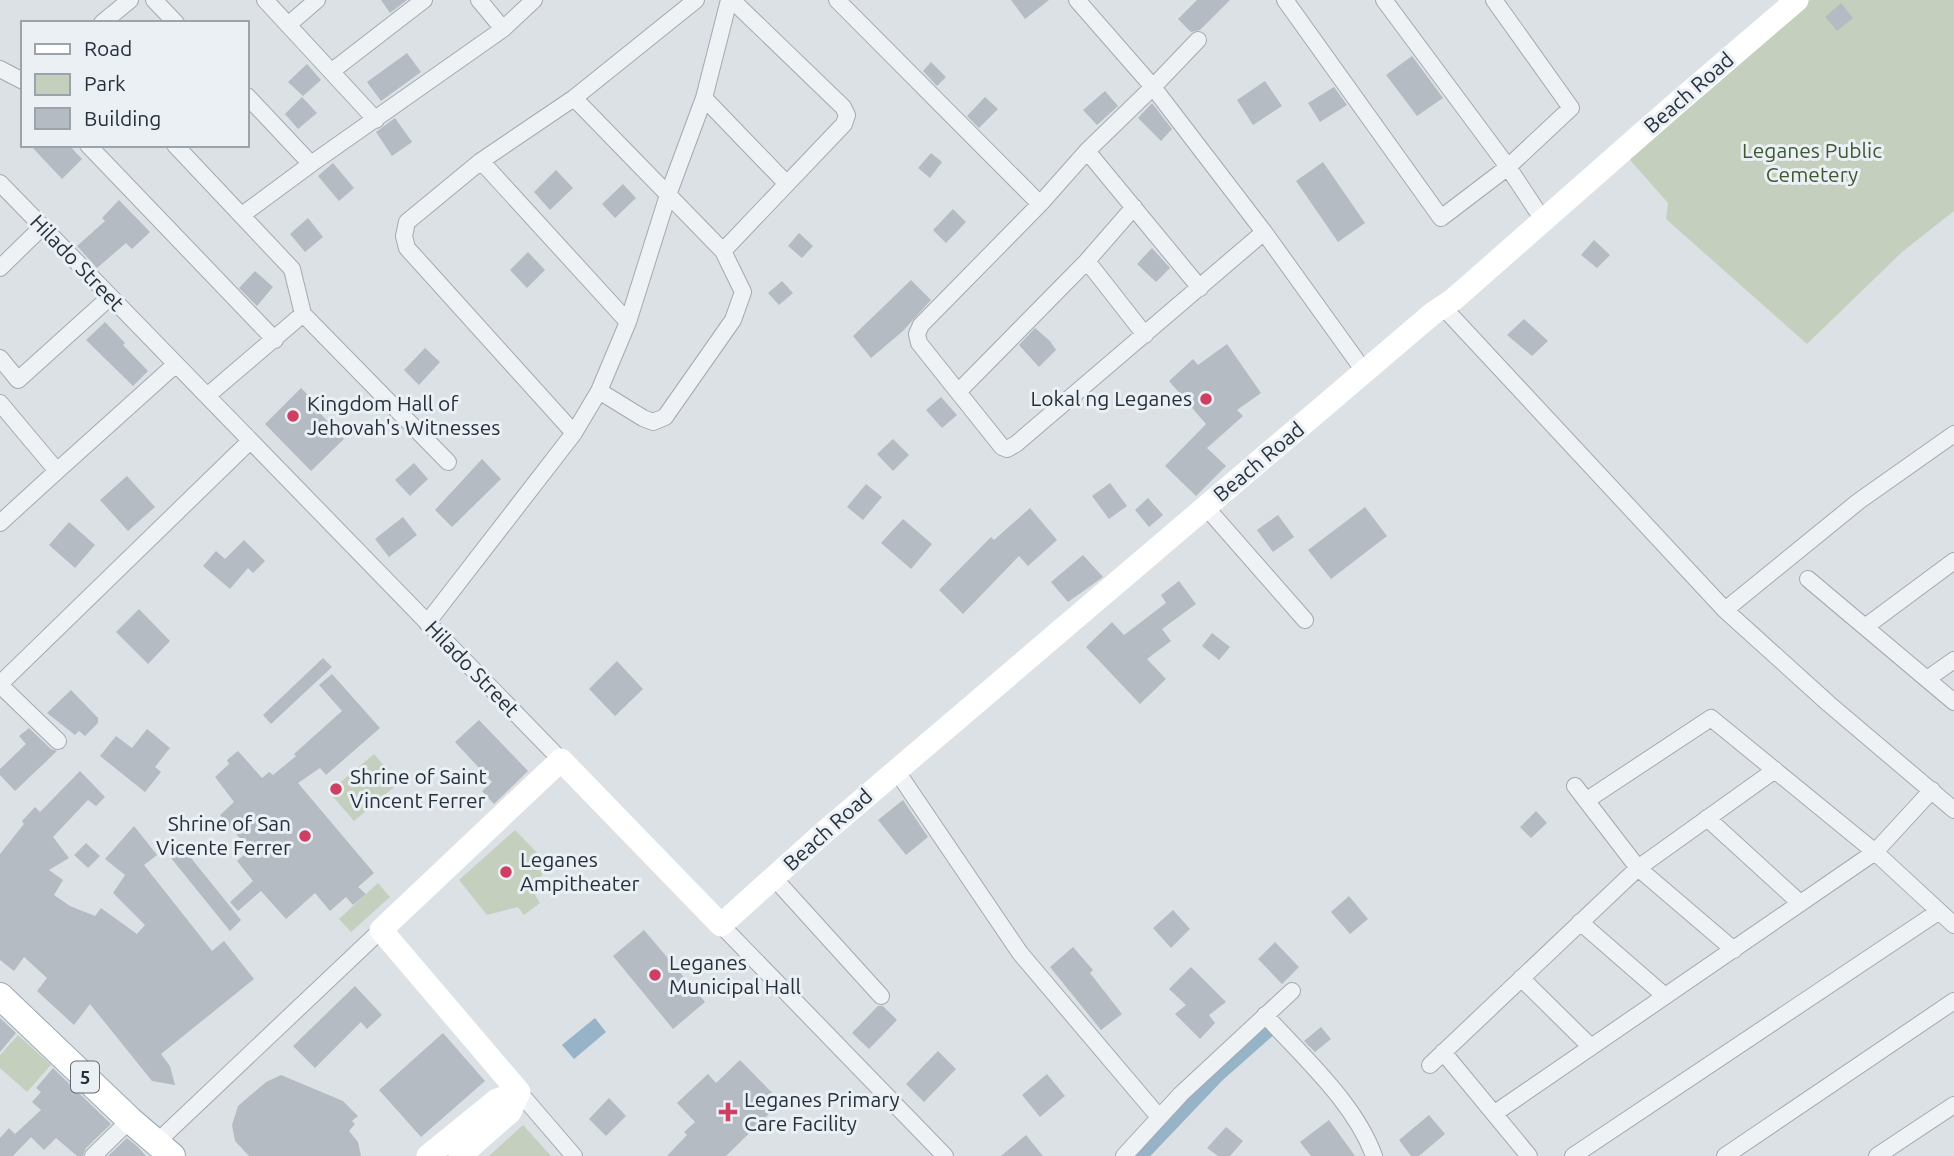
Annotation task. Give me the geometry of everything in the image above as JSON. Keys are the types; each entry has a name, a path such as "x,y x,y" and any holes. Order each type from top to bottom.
{"main road":[{"name":"Beach Road","path":"721,925 896,770 1364,371 1432,314 1444,308 1797,0"},
{"name":"Hilado Street","path":"561,760 721,925"},
{"path":"519,1092 381,930 561,760"},
{"name":"5","path":"0,996 164,1149"},
{"path":"428,1156 497,1100 519,1092"},
{"path":"460,1156 510,1112 519,1092"}],"street":[{"path":"104,21 130,0"},
{"path":"155,0 174,21"},
{"path":"265,0 376,120"},
{"path":"288,24 317,0"},
{"path":"332,71 424,0"},
{"path":"479,0 503,29"},
{"path":"242,215 503,29 534,0"},
{"path":"574,433 407,248 404,236 407,222 481,161 574,98 696,0"},
{"path":"427,623 574,433 600,391 628,322 668,195 704,98 730,0 843,107 847,115 844,124 723,250"},
{"path":"837,0 1040,204"},
{"path":"1077,0 1153,87 1264,232 1364,371"},
{"path":"1285,0 1439,218 1443,218 1508,167 1571,108 1494,0"},
{"path":"1384,0 1544,220"},
{"path":"1198,40 920,325 917,334 919,343 1002,447 1007,449 1264,232"},
{"path":"0,69 21,80"},
{"path":"248,97 311,164"},
{"path":"574,98 723,250 743,292 733,320 665,417 653,422 600,391"},
{"path":"704,98 787,184"},
{"path":"90,147 275,340"},
{"path":"177,147 292,269 303,313 448,462"},
{"path":"1087,151 1200,288"},
{"path":"481,161 628,322"},
{"name":"Hilado Street","path":"0,183 561,760"},
{"path":"958,392 1087,261 1134,208"},
{"path":"0,268 42,227"},
{"path":"1087,261 1145,335"},
{"path":"57,471 0,402 18,380 110,297"},
{"path":"1444,308 1725,610 1829,704 1954,810"},
{"path":"207,396 275,340 303,313"},
{"path":"0,358 18,380"},
{"path":"0,523 176,364"},
{"path":"1725,610 1859,501 1954,434"},
{"path":"58,741 0,685 250,442"},
{"path":"1205,506 1305,620"},
{"path":"1865,627 1954,561"},
{"path":"1808,579 1954,702"},
{"path":"1927,679 1954,660"},
{"path":"1587,800 1710,718 1875,852 1954,925"},
{"path":"1430,1065 1638,868 1775,769"},
{"path":"896,770 1020,953 1159,1117"},
{"path":"1574,786 1638,868 1677,898 1734,950"},
{"path":"1495,1113 1875,852 1932,790"},
{"path":"1707,818 1799,902"},
{"path":"774,878 881,996"},
{"path":"1573,1156 1938,912"},
{"path":"1580,922 1665,996"},
{"name":"Hilado Street","path":"721,925 944,1156"},
{"path":"164,1149 381,930"},
{"path":"1521,978 1591,1047"},
{"path":"1124,1156 1209,1066 1292,991"},
{"path":"1725,1156 1954,1001"},
{"path":"1265,1015 1343,1102 1370,1144 1374,1156"},
{"path":"1443,1052 1529,1156"},
{"path":"519,1092 574,1156"},
{"path":"1877,1156 1954,1105"},
{"path":"93,1156 130,1120"}],"green space":[{"name":"Leganes Public Cemetery","path":"1810,0 1954,0 1954,211 1902,252 1807,344 1666,219 1668,203 1623,152"},
{"path":"374,754 399,783 354,821 329,792"},
{"name":"Leganes Ampitheater","path":"515,830 547,863 534,893 540,903 524,915 518,907 487,915 459,880"},
{"path":"378,883 390,897 351,932 339,919"},
{"path":"18,1035 51,1065 27,1092 0,1068 0,1055"},
{"path":"523,1125 551,1156 489,1156"}],"water":[{"path":"595,1018 606,1032 574,1059 562,1045"}],"building":[{"path":"381,0 407,0 390,13"},
{"path":"1011,0 1049,0 1025,19"},
{"path":"1197,0 1230,0 1200,30 1191,32 1178,19"},
{"path":"1841,3 1853,18 1837,31 1825,17"},
{"path":"407,53 421,72 381,101 367,82"},
{"path":"1412,56 1443,98 1417,116 1386,75"},
{"path":"931,62 946,77 937,86 923,71"},
{"path":"307,64 321,80 303,96 288,82"},
{"path":"1265,81 1282,106 1253,125 1237,100"},
{"path":"1334,87 1347,105 1320,122 1308,103"},
{"path":"1105,91 1118,106 1097,125 1083,110"},
{"path":"302,97 317,113 298,129 285,114"},
{"path":"985,97 998,109 979,128 967,116"},
{"path":"1152,103 1172,129 1161,141 1138,118"},
{"path":"395,118 412,142 392,156 376,132"},
{"path":"32,147 71,147 82,159 62,179"},
{"path":"931,153 942,162 930,178 918,168"},
{"path":"1323,162 1365,223 1338,242 1296,181"},
{"path":"333,163 354,188 339,201 318,176"},
{"path":"556,170 573,188 550,210 534,192"},
{"path":"623,184 636,198 615,218 602,204"},
{"path":"119,200 150,232 132,249 126,243 97,268 77,246 105,221 102,218"},
{"path":"953,209 966,222 946,243 933,230"},
{"path":"308,218 323,237 305,252 290,234"},
{"path":"799,233 813,246 802,258 788,246"},
{"path":"1594,240 1610,255 1597,268 1581,255"},
{"path":"1152,248 1170,268 1156,282 1137,264"},
{"path":"528,252 545,270 527,288 510,270"},
{"path":"255,271 273,287 257,306 239,288"},
{"path":"911,280 931,300 903,331 871,358 853,336"},
{"path":"782,281 793,293 779,305 768,293"},
{"path":"1524,319 1548,341 1532,356 1507,335"},
{"path":"105,322 148,371 133,386 86,340"},
{"path":"1035,328 1056,350 1039,367 1019,345"},
{"path":"1227,344 1261,393 1237,410 1243,416 1207,448 1226,466 1196,496 1165,466 1206,424 1169,381 1193,359 1198,365"},
{"path":"425,348 440,362 419,385 404,370"},
{"path":"301,388 321,408 318,411 344,439 311,471 265,424"},
{"path":"941,397 957,415 942,428 926,410"},
{"path":"893,439 909,455 893,471 877,454"},
{"path":"482,459 501,479 452,527 435,510"},
{"path":"414,463 428,479 410,496 395,480"},
{"path":"127,476 155,507 128,531 100,500"},
{"path":"1110,483 1127,506 1109,519 1092,496"},
{"path":"866,484 882,497 863,520 847,507"},
{"path":"1148,498 1163,515 1149,527 1135,510"},
{"path":"1365,507 1387,536 1331,579 1308,550"},
{"path":"1030,508 1057,540 1028,566 1019,556 963,614 939,590 991,537 994,540"},
{"path":"1278,515 1294,537 1273,552 1257,530"},
{"path":"403,517 417,535 389,557 375,539"},
{"path":"903,519 932,544 911,569 881,543"},
{"path":"69,522 95,545 75,568 49,545"},
{"path":"244,540 265,561 253,573 248,568 230,589 203,566 216,551 225,559"},
{"path":"1083,555 1103,577 1068,602 1051,582"},
{"path":"1179,581 1196,604 1162,629 1171,641 1147,659 1166,679 1140,704 1086,647 1112,622 1124,635 1166,603 1161,595"},
{"path":"139,609 170,641 148,664 116,632"},
{"path":"1212,633 1230,647 1219,660 1202,646"},
{"path":"323,658 332,667 271,724 263,715"},
{"path":"617,661 643,689 615,716 589,689"},
{"path":"332,674 380,728 326,775 320,768 298,783 374,873 358,887 366,894 353,905 346,897 330,911 315,893 286,919 261,891 238,911 230,902 253,881 237,861 250,850 220,815 234,802 215,777 229,764 227,760 238,751 262,778 269,772 273,775 296,756 294,754 342,711 319,685"},
{"path":"71,690 98,718 98,723 85,736 79,731 75,735 47,713"},
{"path":"479,720 528,771 494,804 482,791 492,782 455,742"},
{"path":"29,728 51,749 57,751 15,791 0,775 0,769 26,744 19,736"},
{"path":"147,729 170,748 155,767 161,772 145,792 100,756 116,736 132,748"},
{"path":"80,771 105,797 96,806 88,800 53,837 69,858 49,870 63,880 54,895 70,906 95,916 101,908 137,934 145,925 113,893 125,875 105,859 134,826 157,855 144,865 212,951 224,941 254,979 161,1054 170,1066 175,1085 152,1081 90,1004 74,1025 37,991 47,978 24,957 14,971 0,960 0,854 35,807 40,812"},
{"path":"903,800 928,837 906,855 878,820"},
{"path":"1536,811 1547,823 1531,838 1520,827"},
{"path":"86,843 100,856 88,868 74,855"},
{"path":"183,848 241,920 230,931 171,858"},
{"path":"1349,896 1368,919 1350,934 1331,912"},
{"path":"1173,910 1190,929 1171,948 1153,928"},
{"name":"Leganes Municipal Hall","path":"644,930 705,1002 673,1029 613,956"},
{"path":"1275,942 1299,967 1282,984 1258,959"},
{"path":"1073,947 1093,970 1090,973 1122,1014 1101,1030 1050,967"},
{"path":"1191,967 1226,1002 1209,1015 1215,1023 1200,1039 1175,1014 1186,1005 1169,989"},
{"path":"355,986 382,1015 367,1029 361,1022 315,1068 293,1046"},
{"path":"878,1006 883,1006 897,1020 869,1049 852,1033"},
{"path":"0,1018 16,1033 0,1052"},
{"path":"1321,1027 1331,1039 1315,1052 1304,1041"},
{"path":"443,1033 485,1081 421,1137 379,1090"},
{"path":"938,1051 956,1069 924,1102 906,1084"},
{"name":"Leganes Primary Care Facility","path":"740,1060 781,1102 726,1156 667,1156 687,1135 684,1132 695,1122 677,1103 708,1074 716,1083"},
{"path":"53,1068 111,1124 86,1148 83,1156 77,1156 56,1138 44,1150 31,1137 13,1156 0,1156 0,1138 9,1128 15,1134 41,1110 32,1102 41,1092 36,1088"},
{"path":"1047,1074 1065,1096 1040,1117 1022,1095"},
{"path":"281,1075 343,1101 358,1116 352,1121 355,1124 349,1131 358,1142 361,1156 249,1156 235,1141 232,1125 238,1106 266,1082"},
{"path":"609,1098 626,1116 606,1136 589,1119"},
{"path":"1429,1115 1445,1134 1419,1156 1411,1156 1399,1140"},
{"path":"1329,1120 1355,1156 1311,1156 1300,1142"},
{"path":"1226,1127 1243,1141 1230,1156 1218,1156 1207,1148"},
{"path":"1026,1135 1043,1156 1001,1156"},
{"path":"127,1138 146,1156 108,1156"}],"waterway":[{"path":"1138,1156 1216,1074 1268,1028"}],"place":[{"name":"Lokal ng Leganes","path":"1206,399"},
{"name":"Kingdom Hall of Jehovah's Witnesses","path":"293,416"},
{"name":"Shrine of Saint Vincent Ferrer","path":"336,789"},
{"name":"Shrine of San Vicente Ferrer","path":"305,836"},
{"name":"Leganes Ampitheater","path":"506,872"},
{"name":"Leganes Municipal Hall","path":"655,975"},
{"name":"Leganes Primary Care Facility","path":"728,1112"}]}
